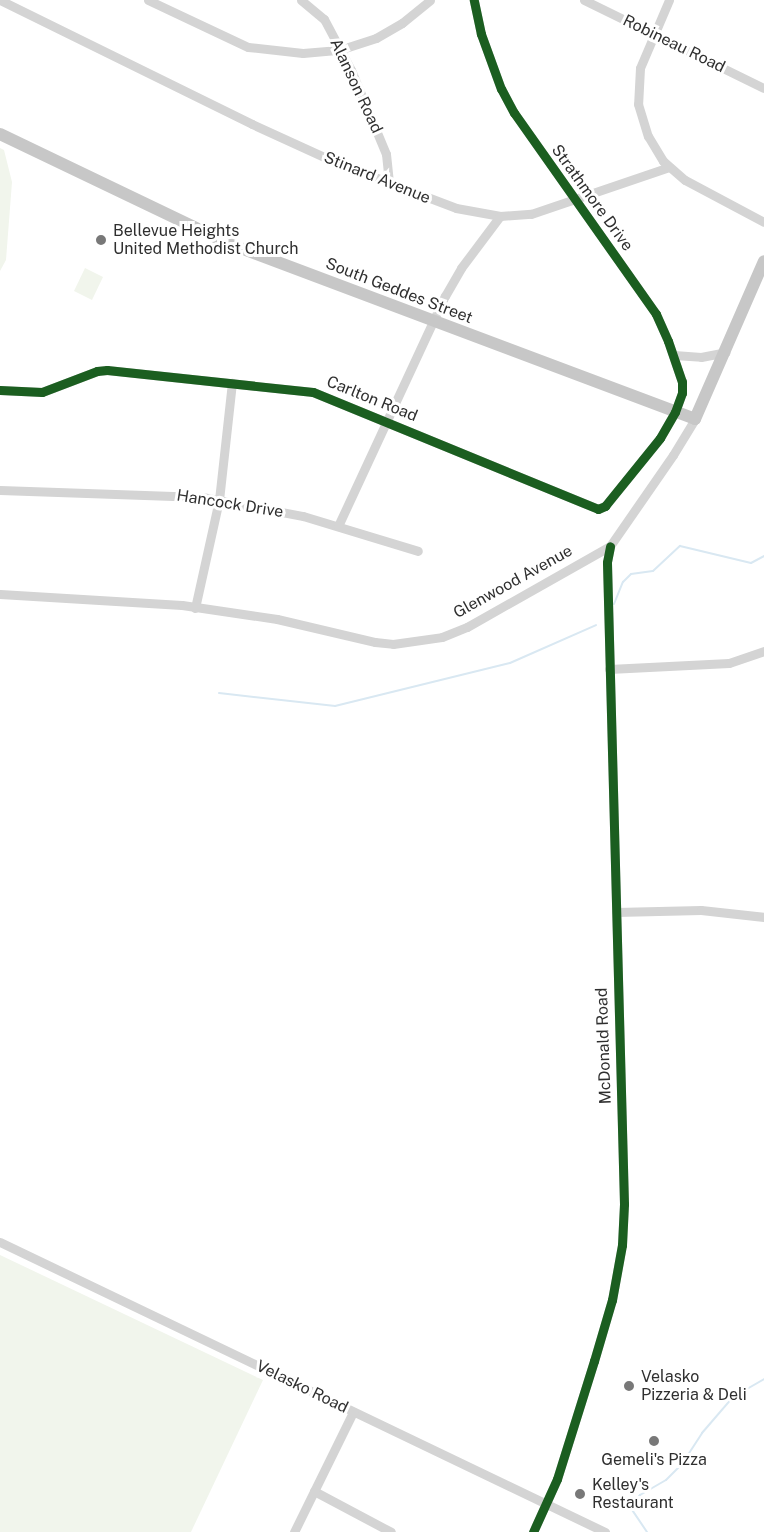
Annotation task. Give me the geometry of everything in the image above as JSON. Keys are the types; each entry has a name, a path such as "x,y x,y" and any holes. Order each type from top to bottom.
{"main road":[{"name":"South Geddes Street","path":"0,134 227,243 695,419"},
{"name":"Glenwood Avenue","path":"695,419 764,261"}],"street":[{"name":"Stinard Avenue","path":"0,0 252,124 389,184 456,208 500,216 531,214 669,167"},
{"path":"148,0 248,47 303,53 339,50 376,38 402,23 430,0"},
{"name":"Alanson Road","path":"301,0 324,19 339,50 386,154 389,184"},
{"name":"Strathmore Drive","path":"474,0 481,34 501,89 543,158 576,200 656,314 674,355 682,393 675,412"},
{"name":"Robineau Road","path":"584,0 764,88"},
{"path":"669,0 640,68 638,104 648,136 669,167 685,180 764,222"},
{"path":"338,526 461,268 500,216"},
{"path":"674,355 701,357 726,352"},
{"name":"Carlton Road","path":"0,390 42,392 97,371 106,370 313,392 598,509 612,499 638,468 675,412"},
{"path":"195,608 219,500 232,383"},
{"name":"Glenwood Avenue","path":"0,594 133,601 195,608 277,619 375,642 418,642 467,627 610,546 695,419"},
{"name":"Hancock Drive","path":"0,490 175,494 219,500 303,516 418,551"},
{"name":"McDonald Road","path":"533,1532 556,1479 594,1361 612,1300 622,1245 624,1204 607,562 610,546"},
{"path":"609,669 729,663 764,651"},
{"path":"616,912 701,910 764,917"},
{"name":"Velasko Road","path":"0,1242 604,1532"},
{"path":"294,1532 352,1412"},
{"path":"314,1491 391,1532"}],"shaded area":[{"path":"0,148 4,150 12,182 6,260 0,271"},
{"path":"85,268 103,277 92,300 74,291"},
{"path":"0,1255 263,1380 191,1532 0,1532"}],"waterway":[{"path":"614,604 623,582 631,574 653,571 680,546 751,563 764,556"},
{"path":"219,693 335,706 510,663 596,625"},
{"path":"647,1532 630,1507 640,1495 666,1480 682,1464 702,1433 733,1397 764,1379"}],"cycle path":[{"path":"0,390 42,392 97,371 107,370 313,392 598,509 605,506 660,438 675,412 682,393 682,382 656,314 514,113 501,89 481,34 474,0"},
{"path":"533,1532 557,1479 594,1361 612,1300 622,1245 624,1204 607,562 610,546"}],"place":[{"name":"Bellevue Heights United Methodist Church","path":"101,240"},
{"name":"Velasko Pizzeria & Deli","path":"629,1386"},
{"name":"Gemeli's Pizza","path":"654,1441"},
{"name":"Kelley's Restaurant","path":"580,1494"}]}
